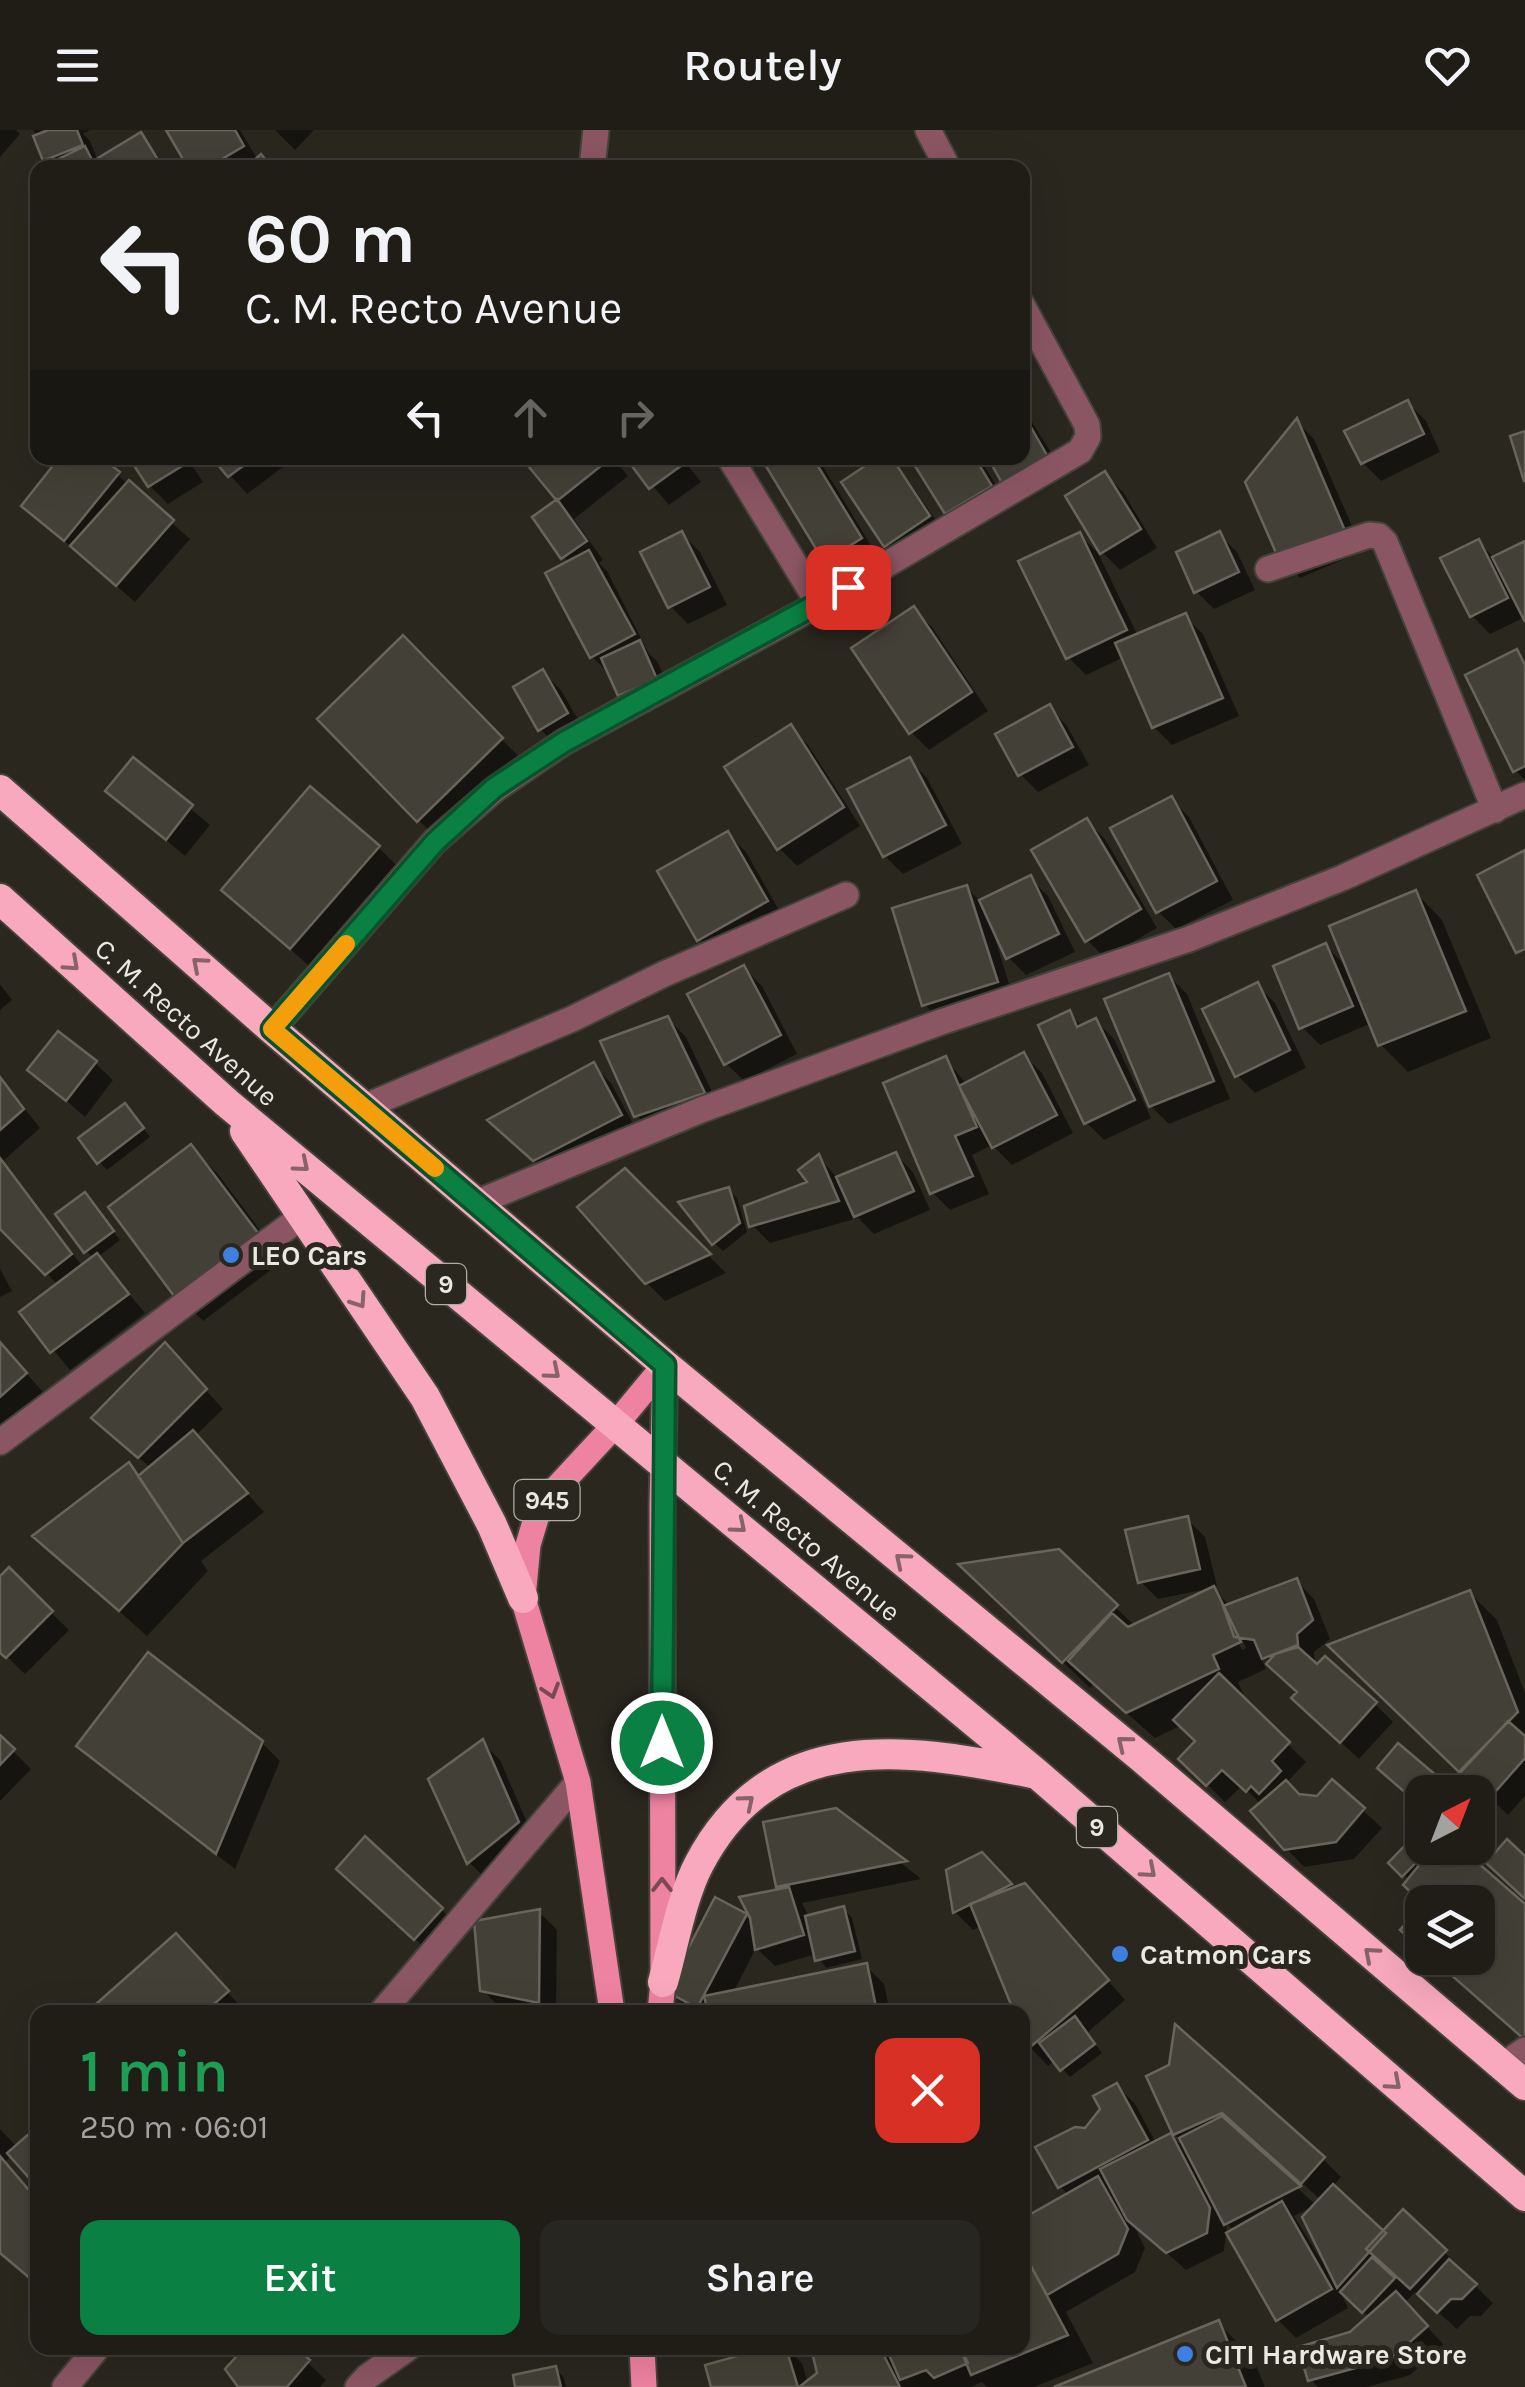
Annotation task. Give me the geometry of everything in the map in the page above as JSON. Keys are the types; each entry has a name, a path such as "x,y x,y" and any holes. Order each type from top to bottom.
{"highway":[{"name":"C. M. Recto Avenue","path":"0,790 665,1365 1517,2067"},
{"name":"C. M. Recto Avenue","path":"0,899 227,1103 1036,1773 1525,2196"},
{"path":"227,1103 425,1396 492,1525 523,1598"},
{"path":"661,1997 698,1865 740,1806 780,1776 861,1753 897,1752 1036,1773"}],"main road":[{"name":"945","path":"611,2005 578,1782 523,1598 528,1544 537,1514 665,1365"},
{"path":"661,1997 665,1365"},
{"path":"642,2355 644,2387"}],"street":[{"path":"593,160 596,130"},
{"path":"928,130 944,160"},
{"path":"272,1029 435,842 494,788 564,742 819,604 1080,451 1088,437 1087,424 1030,320"},
{"path":"734,465 819,604"},
{"path":"1268,569 1369,536 1379,536 1385,542 1495,810"},
{"path":"476,1204 701,1110 1190,940 1342,878 1525,796"},
{"path":"364,1107 572,1019 846,894"},
{"path":"0,1442 302,1216"},
{"path":"388,2005 578,1782"},
{"path":"65,2387 92,2355"},
{"path":"358,2387 398,2355"}],"building":[{"path":"48,130 77,130 83,145 43,160 33,136"},
{"path":"166,130 235,130 244,146 220,160 183,160"},
{"path":"141,132 158,160 99,160"},
{"path":"85,146 92,160 56,160"},
{"path":"1408,400 1424,434 1361,464 1344,431"},
{"path":"1297,418 1346,533 1280,562 1245,482"},
{"path":"1030,430 1048,457 1002,483 992,465 1030,465"},
{"path":"1525,431 1525,481 1524,481 1510,436"},
{"path":"53,465 111,465 120,472 64,541 21,506"},
{"path":"134,465 184,465 148,487"},
{"path":"218,465 244,465 228,477"},
{"path":"527,465 602,465 557,501"},
{"path":"631,465 682,465 649,489"},
{"path":"765,465 817,465 862,538 824,562"},
{"path":"866,465 897,465 930,516 884,547 841,482"},
{"path":"914,465 979,465 992,486 945,514"},
{"path":"1105,471 1141,529 1100,554 1065,496"},
{"path":"129,480 174,520 116,586 70,546"},
{"path":"557,499 587,541 561,559 532,517"},
{"path":"682,531 710,587 668,608 640,552"},
{"path":"1220,531 1239,572 1194,593 1176,552"},
{"path":"1080,532 1127,630 1066,659 1018,561"},
{"path":"1479,539 1508,598 1470,617 1440,558"},
{"path":"1525,541 1525,622 1492,557"},
{"path":"589,550 635,634 590,658 545,573"},
{"path":"914,606 972,692 909,734 851,648"},
{"path":"1186,613 1223,698 1152,728 1115,643"},
{"path":"403,635 503,738 417,822 317,719"},
{"path":"640,640 657,679 618,696 601,658"},
{"path":"1517,649 1525,665 1525,766 1513,772 1465,675"},
{"path":"543,669 568,713 538,731 513,687"},
{"path":"1050,704 1073,747 1018,776 995,734"},
{"path":"791,724 844,807 777,850 724,767"},
{"path":"133,757 193,805 166,840 105,791"},
{"path":"910,757 946,825 883,857 847,789"},
{"path":"310,786 380,846 290,949 221,890"},
{"path":"1172,796 1217,881 1156,913 1110,828"},
{"path":"1087,818 1141,909 1085,942 1031,850"},
{"path":"728,831 768,901 697,941 657,871"},
{"path":"1525,850 1525,949 1516,953 1477,875"},
{"path":"1031,875 1059,934 1006,959 979,900"},
{"path":"967,885 998,982 922,1006 892,908"},
{"path":"1416,890 1466,1011 1378,1046 1329,926"},
{"path":"1326,943 1353,1006 1299,1029 1273,966"},
{"path":"744,965 781,1035 724,1065 687,994"},
{"path":"1169,973 1214,1081 1149,1107 1104,999"},
{"path":"1258,982 1290,1050 1235,1077 1202,1009"},
{"path":"1070,1010 1077,1027 1096,1018 1135,1100 1084,1124 1038,1025"},
{"path":"668,1016 705,1093 634,1117 600,1041"},
{"path":"58,1031 97,1061 66,1101 27,1070"},
{"path":"1024,1052 1057,1115 992,1148 959,1086"},
{"path":"946,1056 977,1127 955,1136 973,1176 930,1194 883,1083"},
{"path":"594,1062 622,1115 533,1161 487,1120"},
{"path":"0,1077 24,1109 0,1130"},
{"path":"125,1103 144,1128 97,1164 78,1138"},
{"path":"191,1144 258,1233 174,1296 108,1207"},
{"path":"896,1152 914,1191 854,1217 836,1177"},
{"path":"819,1154 839,1201 749,1227 744,1206 807,1182 798,1170"},
{"path":"0,1158 72,1254 45,1275 0,1229"},
{"path":"625,1168 711,1254 645,1284 577,1207"},
{"path":"729,1187 740,1223 712,1245 678,1202"},
{"path":"85,1192 114,1231 84,1253 55,1214"},
{"path":"97,1253 129,1294 50,1353 19,1312"},
{"path":"0,1342 27,1373 0,1397"},
{"path":"165,1342 207,1389 138,1458 91,1418"},
{"path":"193,1430 248,1493 183,1543 138,1476"},
{"path":"129,1462 183,1543 119,1611 32,1536"},
{"path":"1188,1516 1200,1569 1138,1583 1125,1530"},
{"path":"1059,1549 1118,1605 1062,1663 958,1564"},
{"path":"9,1567 53,1611 6,1658 0,1653 0,1576"},
{"path":"1297,1578 1313,1620 1297,1634 1298,1645 1262,1659 1254,1640 1234,1637 1223,1606"},
{"path":"1214,1586 1241,1642 1213,1655 1219,1669 1126,1713 1068,1661 1112,1613 1128,1627"},
{"path":"1470,1590 1518,1712 1459,1772 1327,1645"},
{"path":"1298,1647 1317,1664 1325,1656 1377,1702 1340,1743 1291,1698 1297,1692 1266,1664 1275,1654"},
{"path":"148,1652 263,1741 216,1854 76,1746"},
{"path":"1219,1673 1290,1742 1272,1761 1281,1771 1259,1794 1251,1786 1246,1792 1222,1770 1206,1786 1178,1759 1195,1741 1173,1720"},
{"path":"1508,1721 1525,1736 1525,1758 1495,1792 1495,1775 1460,1773"},
{"path":"0,1735 15,1749 0,1765"},
{"path":"483,1739 519,1822 467,1864 428,1779"},
{"path":"1398,1743 1436,1775 1405,1775 1405,1792 1377,1768"},
{"path":"1332,1779 1365,1808 1336,1842 1284,1850 1250,1811 1286,1780 1299,1794 1317,1796"},
{"path":"836,1808 907,1861 776,1887 763,1822"},
{"path":"365,1836 443,1908 414,1940 336,1869"},
{"path":"1507,1839 1525,1856 1525,1899 1488,1865 1495,1865 1495,1853"},
{"path":"1405,1845 1405,1865 1414,1865 1402,1877 1388,1863"},
{"path":"982,1852 1012,1884 953,1913 946,1870"},
{"path":"1419,1865 1480,1865 1525,1904 1525,2040 1451,1975 1495,1975 1495,1885 1403,1885"},
{"path":"1025,1883 1109,1980 1030,2047 1030,2005 1011,2005 970,1904"},
{"path":"789,1887 804,1935 755,1950 750,1918 739,1897"},
{"path":"715,1897 747,1914 699,2005 666,1991"},
{"path":"844,1906 855,1951 815,1961 805,1916"},
{"path":"540,1909 539,2003 480,1991 474,1921"},
{"path":"176,1933 229,1991 213,2005 95,2005"},
{"path":"867,1963 876,2005 706,2005 704,1996"},
{"path":"1075,2016 1095,2044 1060,2071 1039,2043"},
{"path":"1175,2024 1325,2157 1301,2184 1222,2113 1173,2135 1146,2076 1169,2065"},
{"path":"1117,2083 1148,2140 1058,2188 1035,2147 1075,2127 1085,2128 1100,2109 1093,2096"},
{"path":"1222,2116 1301,2186 1224,2225 1179,2138"},
{"path":"30,2133 30,2179 7,2153"},
{"path":"1171,2133 1210,2208 1207,2233 1166,2253 1127,2220 1100,2169"},
{"path":"0,2156 30,2192 30,2278 0,2253"},
{"path":"1098,2176 1128,2229 1118,2254 1047,2295 1030,2265 1030,2214"},
{"path":"1333,2184 1386,2233 1337,2288 1302,2217"},
{"path":"1282,2201 1332,2289 1276,2321 1226,2233"},
{"path":"1403,2209 1447,2250 1410,2289 1366,2249"},
{"path":"1372,2257 1395,2278 1362,2313 1340,2292"},
{"path":"1449,2259 1477,2284 1462,2299 1451,2299 1437,2313 1417,2294"},
{"path":"1030,2264 1068,2335 1030,2351"},
{"path":"1396,2291 1428,2326 1392,2358 1308,2381 1298,2347 1350,2332"},
{"name":"CITI Hardware Store","path":"1219,2320 1246,2387 1054,2387"},
{"path":"238,2355 304,2355 310,2360 287,2387 238,2387 225,2369"},
{"path":"741,2355 788,2355 798,2387 711,2387 705,2365"},
{"path":"813,2355 884,2355 900,2387 799,2387 817,2373"},
{"path":"889,2355 964,2355 968,2363 934,2378 926,2370 900,2380"},
{"path":"963,2355 1020,2355 971,2375"},
{"path":"556,2366 561,2387 515,2387 513,2375"}],"slow traffic":[{"path":"346,944 272,1029 435,1168"}],"place":[{"name":"LEO Cars","path":"231,1255"},
{"name":"Catmon Cars","path":"1120,1954"},
{"name":"CITI Hardware Store","path":"1185,2354"}],"route":[{"path":"662,1743 665,1365 272,1029 435,842 494,788 564,742 848,587"}]}
